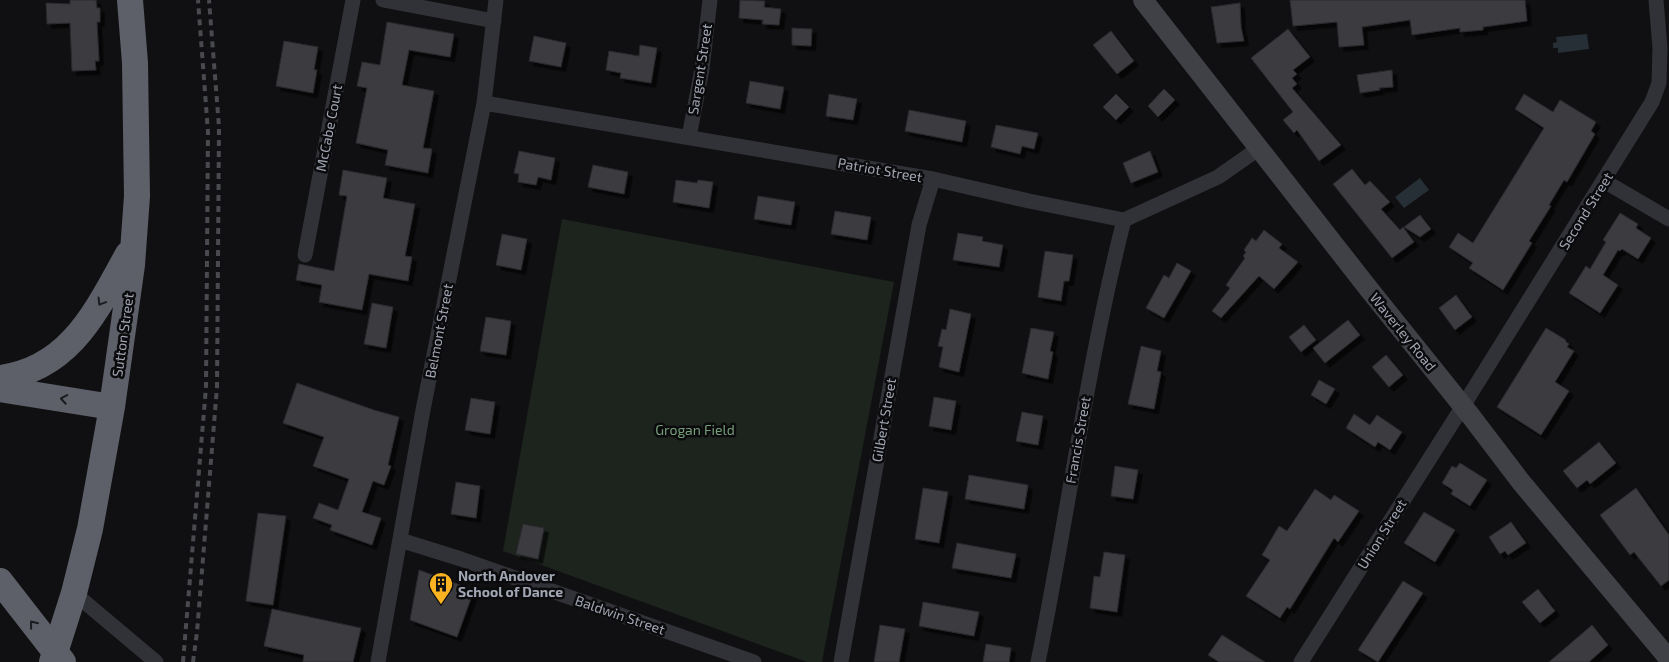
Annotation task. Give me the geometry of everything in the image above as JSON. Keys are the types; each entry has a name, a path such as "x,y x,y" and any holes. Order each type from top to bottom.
{"highway":[{"name":"Sutton Street","path":"52,662 74,593 90,529 112,407 134,244 137,196 135,62 130,0"},
{"path":"0,378 26,372 46,362 65,349 79,335 106,294 134,244"},
{"path":"0,389 112,407"},
{"path":"0,581 63,662"}],"street":[{"name":"McCabe Court","path":"305,255 353,0"},
{"path":"383,0 494,22"},
{"name":"Belmont Street","path":"378,662 421,420 484,103 496,0"},
{"name":"Sargent Street","path":"689,137 702,69 710,0"},
{"name":"Waverley Road","path":"1143,0 1521,482 1669,659"},
{"name":"Second Street","path":"1463,406 1652,102 1659,83 1660,48 1656,0"},
{"name":"Patriot Street","path":"484,103 933,180 1124,220"},
{"path":"1124,220 1218,177 1258,148"},
{"name":"Gilbert Street","path":"841,662 919,225 933,180"},
{"path":"1604,181 1669,219"},
{"name":"Francis Street","path":"1038,662 1088,382 1124,220"},
{"name":"Union Street","path":"1301,662 1463,406"},
{"name":"Baldwin Street","path":"400,540 460,559 754,662"},
{"path":"74,593 156,662"}],"green space":[{"name":"Grogan Field","path":"562,219 894,282 822,662 807,662 503,551"}],"shaded area":[{"path":"1587,34 1589,49 1558,53 1558,48 1553,48 1553,43 1557,42 1556,37"},
{"path":"1420,178 1429,190 1404,208 1395,197"}],"building":[{"path":"70,0 96,0 97,8 100,8 100,22 97,22 99,61 95,61 96,70 72,71 70,23 47,24 46,3 70,4"},
{"path":"740,0 765,1 764,7 781,9 779,25 762,24 763,20 739,18"},
{"path":"1290,0 1525,0 1527,21 1483,27 1483,30 1460,32 1460,28 1412,35 1410,20 1362,27 1364,45 1339,47 1337,22 1293,26"},
{"path":"1240,3 1241,27 1244,41 1217,43 1211,7"},
{"path":"387,22 454,34 450,57 409,50 402,85 434,91 423,148 432,149 428,173 385,165 388,150 356,143 367,88 357,86 362,62 380,65"},
{"path":"792,28 812,29 811,46 792,45"},
{"path":"1288,29 1310,57 1293,70 1297,74 1292,78 1297,84 1292,88 1341,145 1319,161 1297,130 1294,133 1283,120 1293,112 1251,58"},
{"path":"1111,31 1134,61 1117,74 1093,45"},
{"path":"534,36 566,43 561,67 529,61"},
{"path":"284,41 318,47 313,93 276,86"},
{"path":"640,45 657,48 651,83 620,78 621,73 606,70 609,51 639,56"},
{"path":"1392,70 1393,87 1379,88 1380,90 1360,93 1357,75"},
{"path":"750,81 784,87 780,109 746,103"},
{"path":"1164,89 1175,100 1158,117 1148,106"},
{"path":"829,94 857,99 853,120 826,116"},
{"path":"1116,94 1129,107 1116,120 1103,107"},
{"path":"1524,94 1553,112 1560,100 1596,122 1591,131 1595,134 1567,182 1564,180 1549,205 1551,206 1529,241 1532,243 1503,290 1469,268 1473,263 1449,247 1458,233 1473,243 1544,128 1515,109"},
{"path":"909,110 966,121 962,142 905,131"},
{"path":"996,125 1038,133 1034,149 1022,146 1020,154 991,147"},
{"path":"519,151 555,158 551,180 538,177 536,185 518,182 519,174 514,173"},
{"path":"1150,151 1158,172 1131,183 1123,163"},
{"path":"593,165 628,172 624,194 588,187"},
{"path":"1352,169 1365,185 1370,181 1390,202 1381,209 1400,230 1403,227 1414,242 1392,258 1333,184"},
{"path":"343,170 387,178 383,198 415,204 405,256 412,257 408,281 369,274 362,310 319,302 322,285 296,280 299,264 334,271 347,196 339,195"},
{"path":"676,180 697,183 698,180 713,182 709,208 673,202"},
{"path":"758,196 795,202 791,225 754,219"},
{"path":"835,211 871,217 867,240 831,234"},
{"path":"1620,213 1638,224 1636,228 1651,238 1638,259 1622,249 1618,250 1603,275 1618,285 1600,313 1569,293 1586,266 1590,269 1606,242 1603,240"},
{"path":"1420,215 1431,229 1420,237 1404,227"},
{"path":"1264,230 1282,244 1279,248 1298,262 1274,289 1259,276 1221,318 1212,311 1230,288 1226,285 1245,258 1243,256 1246,252 1244,250 1252,238 1256,241"},
{"path":"958,233 983,237 982,241 1003,245 999,267 953,260"},
{"path":"502,234 527,239 521,270 496,265"},
{"path":"1045,251 1073,255 1069,281 1064,281 1061,301 1038,297"},
{"path":"1177,263 1191,271 1164,318 1146,308 1164,275 1169,278"},
{"path":"1456,295 1472,317 1455,330 1439,308"},
{"path":"372,303 393,307 386,348 364,344"},
{"path":"950,309 971,314 959,372 939,367 943,347 938,346 942,329 946,330"},
{"path":"486,317 511,321 506,355 480,351"},
{"path":"1348,320 1360,335 1325,363 1313,348"},
{"path":"1304,325 1316,340 1301,352 1289,337"},
{"path":"1031,328 1054,332 1050,351 1053,352 1048,379 1022,373"},
{"path":"1546,328 1566,340 1569,344 1567,347 1574,351 1555,382 1569,391 1541,435 1497,407"},
{"path":"1141,346 1161,351 1157,371 1161,372 1154,409 1128,404"},
{"path":"1386,355 1403,375 1389,387 1372,367"},
{"path":"1319,380 1335,389 1326,404 1311,395"},
{"path":"297,383 399,417 388,465 391,466 384,485 373,481 362,512 381,518 372,545 330,530 332,525 313,518 319,503 338,510 349,479 313,466 324,437 283,423"},
{"path":"934,397 956,401 951,430 929,426"},
{"path":"471,398 495,402 490,434 465,430"},
{"path":"1022,412 1043,416 1038,445 1016,441"},
{"path":"1354,414 1370,425 1377,415 1402,432 1390,450 1378,442 1375,447 1346,428"},
{"path":"1599,442 1616,463 1590,484 1587,480 1577,488 1563,471"},
{"path":"1460,463 1487,480 1470,506 1451,494 1453,490 1442,483 1452,466 1456,468"},
{"path":"1115,466 1138,470 1133,499 1111,496"},
{"path":"969,475 1028,485 1024,509 965,499"},
{"path":"456,482 480,486 476,518 451,514"},
{"path":"923,488 948,492 939,543 915,539"},
{"path":"1636,488 1669,535 1669,580 1661,586 1634,552 1630,555 1600,515"},
{"path":"1315,489 1331,500 1334,495 1359,511 1338,542 1334,538 1290,609 1287,607 1280,618 1246,596 1270,560 1262,555 1279,526 1287,531"},
{"path":"1424,512 1455,530 1435,562 1404,543"},
{"path":"258,513 286,516 273,605 246,601"},
{"path":"1511,522 1526,543 1508,555 1505,551 1500,554 1489,537"},
{"path":"523,524 544,528 538,559 516,554"},
{"path":"957,543 1016,554 1011,578 952,568"},
{"path":"1104,552 1125,555 1117,612 1090,608 1094,576 1100,577"},
{"name":"North Andover School of Dance","path":"419,570 474,590 457,637 410,620"},
{"path":"1403,581 1423,593 1378,662 1358,650"},
{"path":"1538,589 1555,611 1540,623 1522,602"},
{"path":"923,602 979,612 974,636 919,626"},
{"path":"272,609 361,628 353,662 303,662 304,655 264,646"},
{"path":"880,625 905,629 899,662 874,662"},
{"path":"1592,625 1608,645 1589,662 1549,662"},
{"path":"1222,635 1265,662 1219,662 1208,655"},
{"path":"986,644 1011,648 1009,662 983,662"}],"railway":[{"path":"183,662 206,387 208,132 198,0"},
{"path":"193,662 217,387 219,127 209,0"}],"place":[{"name":"North Andover School of Dance","path":"441,605"}]}
